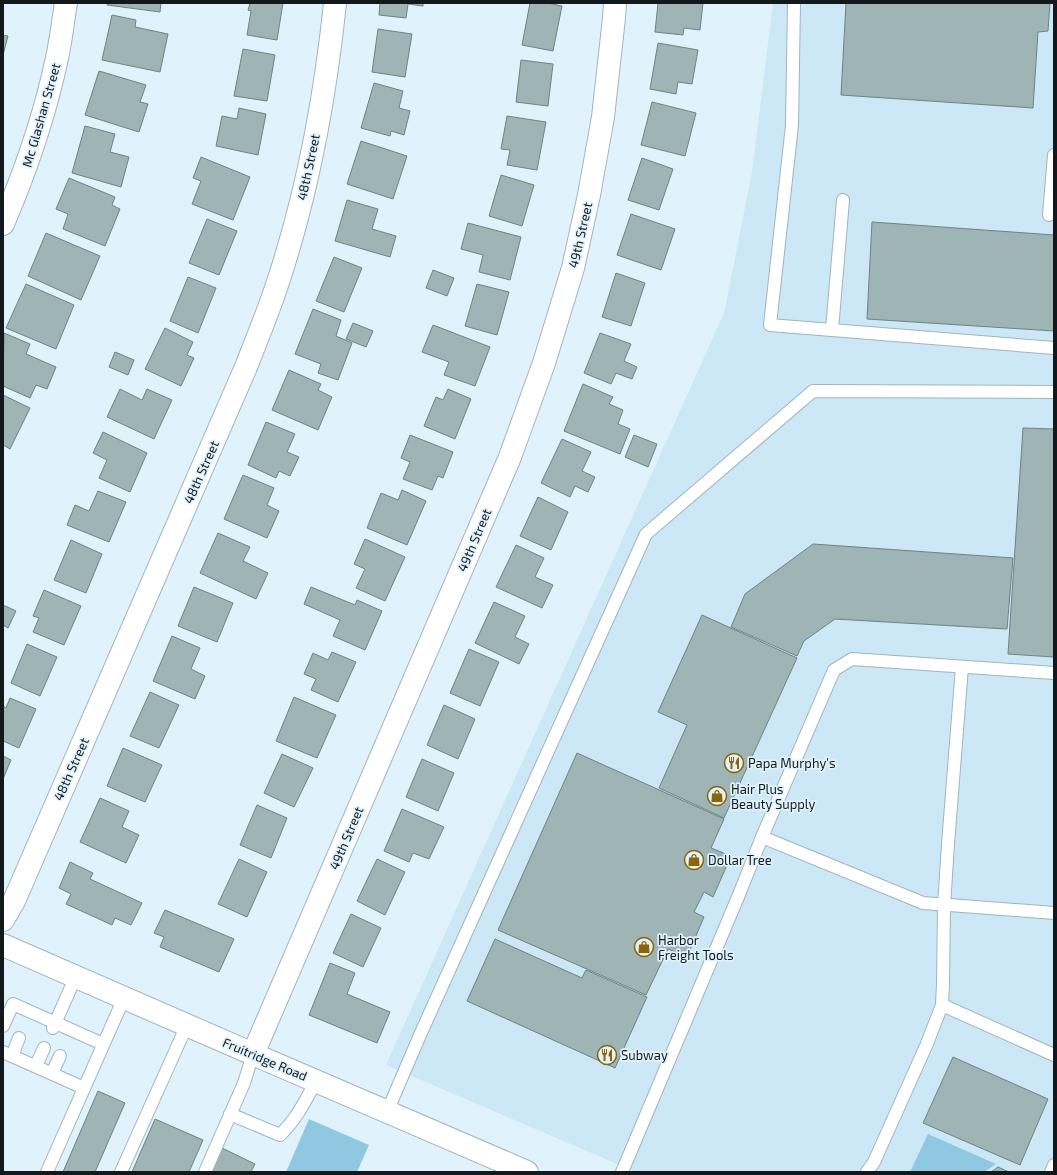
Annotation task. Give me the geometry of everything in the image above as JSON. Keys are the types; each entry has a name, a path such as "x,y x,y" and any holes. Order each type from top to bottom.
{"street":[{"name":"Mc Glashan Street","path":"3,224 29,161 41,122 58,56 66,3"},
{"name":"48th Street","path":"3,920 14,901 246,367 276,288 300,206 314,143 326,80 335,3"},
{"name":"49th Street","path":"253,1054 510,457 544,363 573,268 590,195 603,117 615,3"},
{"name":"Fruitridge Road","path":"3,945 527,1172"}],"lane":[{"path":"794,3 792,125 770,325 1054,348"},
{"path":"1049,215 1054,155"},
{"path":"832,330 843,200"},
{"path":"388,1112 424,1028 646,534 813,391 1054,392"},
{"path":"622,1172 762,837 834,670 852,659 1054,673"},
{"path":"867,1172 874,1162 926,1046 942,1005 944,906 962,667"},
{"path":"762,837 923,903 944,906 1054,913"},
{"path":"54,1025 76,976"},
{"path":"47,1172 124,998"},
{"path":"3,1026 13,1004 30,1015 70,1033 103,1044"},
{"path":"942,1005 1054,1055"},
{"path":"121,1172 187,1025"},
{"path":"19,1038 7,1054 84,1088"},
{"path":"36,1066 44,1048"},
{"path":"205,1172 244,1083 253,1054"},
{"path":"52,1073 60,1056"},
{"path":"230,1114 280,1135 288,1128 316,1081"},
{"path":"1051,1172 1054,1165"}],"shaded area":[{"path":"773,3 1054,3 1054,1172 636,1172 386,1065 724,313 752,172"},
{"path":"309,1119 369,1145 357,1172 286,1172"},
{"path":"928,1134 996,1164 984,1172 910,1172"}],"building":[{"path":"107,3 161,3 160,12 107,5"},
{"path":"250,3 283,3 277,40 247,35 251,11 248,10"},
{"path":"380,3 423,3 423,6 408,4 406,18 379,15"},
{"path":"530,3 547,3 562,6 553,51 522,45"},
{"path":"658,3 703,3 700,30 684,28 683,35 655,32"},
{"path":"846,3 1050,3 1048,31 1038,32 1033,108 841,95"},
{"path":"112,15 136,20 135,27 168,34 160,72 102,60"},
{"path":"378,29 412,34 405,77 372,72"},
{"path":"3,35 8,36 3,55"},
{"path":"658,43 698,50 692,84 678,82 676,94 650,89"},
{"path":"243,49 275,55 267,101 234,96"},
{"path":"521,60 553,64 548,106 516,102"},
{"path":"99,71 146,85 140,102 148,104 139,132 85,115"},
{"path":"374,83 403,91 399,108 410,111 404,135 391,131 390,136 361,128"},
{"path":"652,102 696,113 685,156 641,145"},
{"path":"239,108 266,114 258,155 216,146 222,116 237,119"},
{"path":"507,116 546,122 537,170 507,165 510,150 501,149"},
{"path":"85,126 115,134 110,152 129,157 121,187 72,173"},
{"path":"361,141 407,156 393,199 347,184"},
{"path":"201,157 250,177 233,220 192,204 201,181 193,178"},
{"path":"642,158 673,169 659,210 628,200"},
{"path":"501,175 534,185 522,226 489,216"},
{"path":"69,178 115,197 112,205 120,209 105,246 63,229 68,214 56,209"},
{"path":"347,200 378,209 372,229 396,236 390,257 335,241"},
{"path":"631,214 675,229 661,270 617,255"},
{"path":"207,219 237,231 219,275 189,263"},
{"path":"872,222 1054,235 1054,331 867,319"},
{"path":"468,223 521,237 510,280 479,272 483,255 461,249"},
{"path":"46,233 100,256 81,300 28,276"},
{"path":"334,257 362,268 344,312 316,301"},
{"path":"433,270 454,278 447,296 426,288"},
{"path":"616,273 645,283 631,326 602,317"},
{"path":"188,277 216,288 198,333 170,321"},
{"path":"26,284 74,305 56,349 6,328"},
{"path":"477,284 509,292 497,335 465,326"},
{"path":"313,309 341,320 336,336 352,343 338,380 318,373 321,364 295,354"},
{"path":"353,323 373,331 366,347 346,339"},
{"path":"433,325 490,347 475,386 444,375 449,362 422,352"},
{"path":"165,328 193,342 187,355 194,358 181,386 145,369"},
{"path":"4,333 30,344 26,354 56,367 47,389 36,385 30,398 3,386"},
{"path":"600,333 631,344 624,361 637,367 632,379 616,373 611,384 584,373"},
{"path":"115,352 134,360 128,375 109,367"},
{"path":"289,370 321,384 318,390 332,397 318,430 272,410"},
{"path":"583,384 613,397 609,404 623,410 618,424 630,429 620,454 564,431"},
{"path":"120,389 142,400 147,389 172,400 154,439 107,417"},
{"path":"448,389 471,399 455,439 424,426 436,397 443,400"},
{"path":"3,395 30,408 10,449 3,445"},
{"path":"266,422 295,434 287,452 299,457 290,476 279,471 276,478 248,465"},
{"path":"1023,428 1054,429 1054,657 1008,654"},
{"path":"103,432 147,453 130,492 99,478 107,460 93,453"},
{"path":"410,435 453,452 443,478 438,476 432,490 403,479 410,462 401,458"},
{"path":"634,435 657,444 648,467 625,457"},
{"path":"562,439 591,452 582,471 595,477 588,492 575,486 570,497 541,483"},
{"path":"243,475 274,488 267,505 279,511 267,538 224,519"},
{"path":"402,490 426,501 407,545 367,528 381,493 398,500"},
{"path":"98,491 126,502 109,542 67,525 75,505 89,511"},
{"path":"538,497 568,512 551,550 520,536"},
{"path":"218,533 250,547 243,561 268,573 256,599 200,573"},
{"path":"365,539 405,557 385,601 356,588 365,569 354,564"},
{"path":"71,540 102,554 86,593 54,580"},
{"path":"813,544 1013,558 1007,629 835,619 804,641 797,656 731,627 745,594"},
{"path":"516,545 544,558 535,577 553,585 542,608 496,587"},
{"path":"194,587 233,603 217,642 178,626"},
{"path":"311,587 355,605 357,600 382,611 365,650 333,636 340,620 304,604"},
{"path":"44,590 81,606 64,645 33,632 39,618 33,616"},
{"path":"494,602 525,616 515,637 529,644 519,664 475,643"},
{"path":"3,605 16,611 8,628 3,625"},
{"path":"702,615 797,658 724,818 659,788 687,725 658,712"},
{"path":"172,636 200,648 191,669 205,676 195,699 153,681"},
{"path":"27,644 57,657 40,696 11,683"},
{"path":"469,649 499,662 480,706 450,693"},
{"path":"332,652 356,662 338,702 311,690 316,679 304,674 313,653 328,660"},
{"path":"150,692 179,705 159,748 130,736"},
{"path":"294,697 336,715 317,758 276,741"},
{"path":"10,698 36,709 19,748 3,741 3,706 6,708"},
{"path":"444,705 475,719 458,759 427,745"},
{"path":"123,748 162,765 145,802 107,786"},
{"path":"577,753 724,819 711,848 731,856 713,897 704,892 694,912 704,917 687,957 668,949 646,995 498,930"},
{"path":"282,754 313,768 294,807 264,793"},
{"path":"3,756 11,760 3,779"},
{"path":"422,759 454,773 438,811 406,797"},
{"path":"100,798 129,811 122,827 139,835 126,863 80,842"},
{"path":"257,805 287,818 271,858 240,845"},
{"path":"402,809 444,827 429,859 413,853 409,862 384,851"},
{"path":"239,859 267,872 247,917 218,904"},
{"path":"377,859 405,872 385,915 357,901"},
{"path":"70,862 93,873 90,879 142,903 131,925 115,918 112,925 66,904 71,894 59,888"},
{"path":"165,910 234,939 219,972 160,947 164,937 154,933"},
{"path":"351,914 381,928 363,967 333,953"},
{"path":"495,939 582,978 586,970 647,997 615,1068 467,1001"},
{"path":"330,963 355,973 347,994 390,1012 377,1043 309,1015"},
{"path":"953,1057 1048,1099 1020,1165 923,1123"},
{"path":"98,1091 125,1103 95,1172 63,1172"},
{"path":"155,1119 203,1140 189,1172 132,1172"},
{"path":"222,1148 255,1164 251,1172 211,1172"},
{"path":"998,1167 1009,1172 991,1172"}],"place":[{"name":"Papa Murphy's","path":"734,763"},
{"name":"Hair Plus Beauty Supply","path":"717,796"},
{"name":"Dollar Tree","path":"694,860"},
{"name":"Harbor Freight Tools","path":"644,947"},
{"name":"Subway","path":"607,1055"}]}
